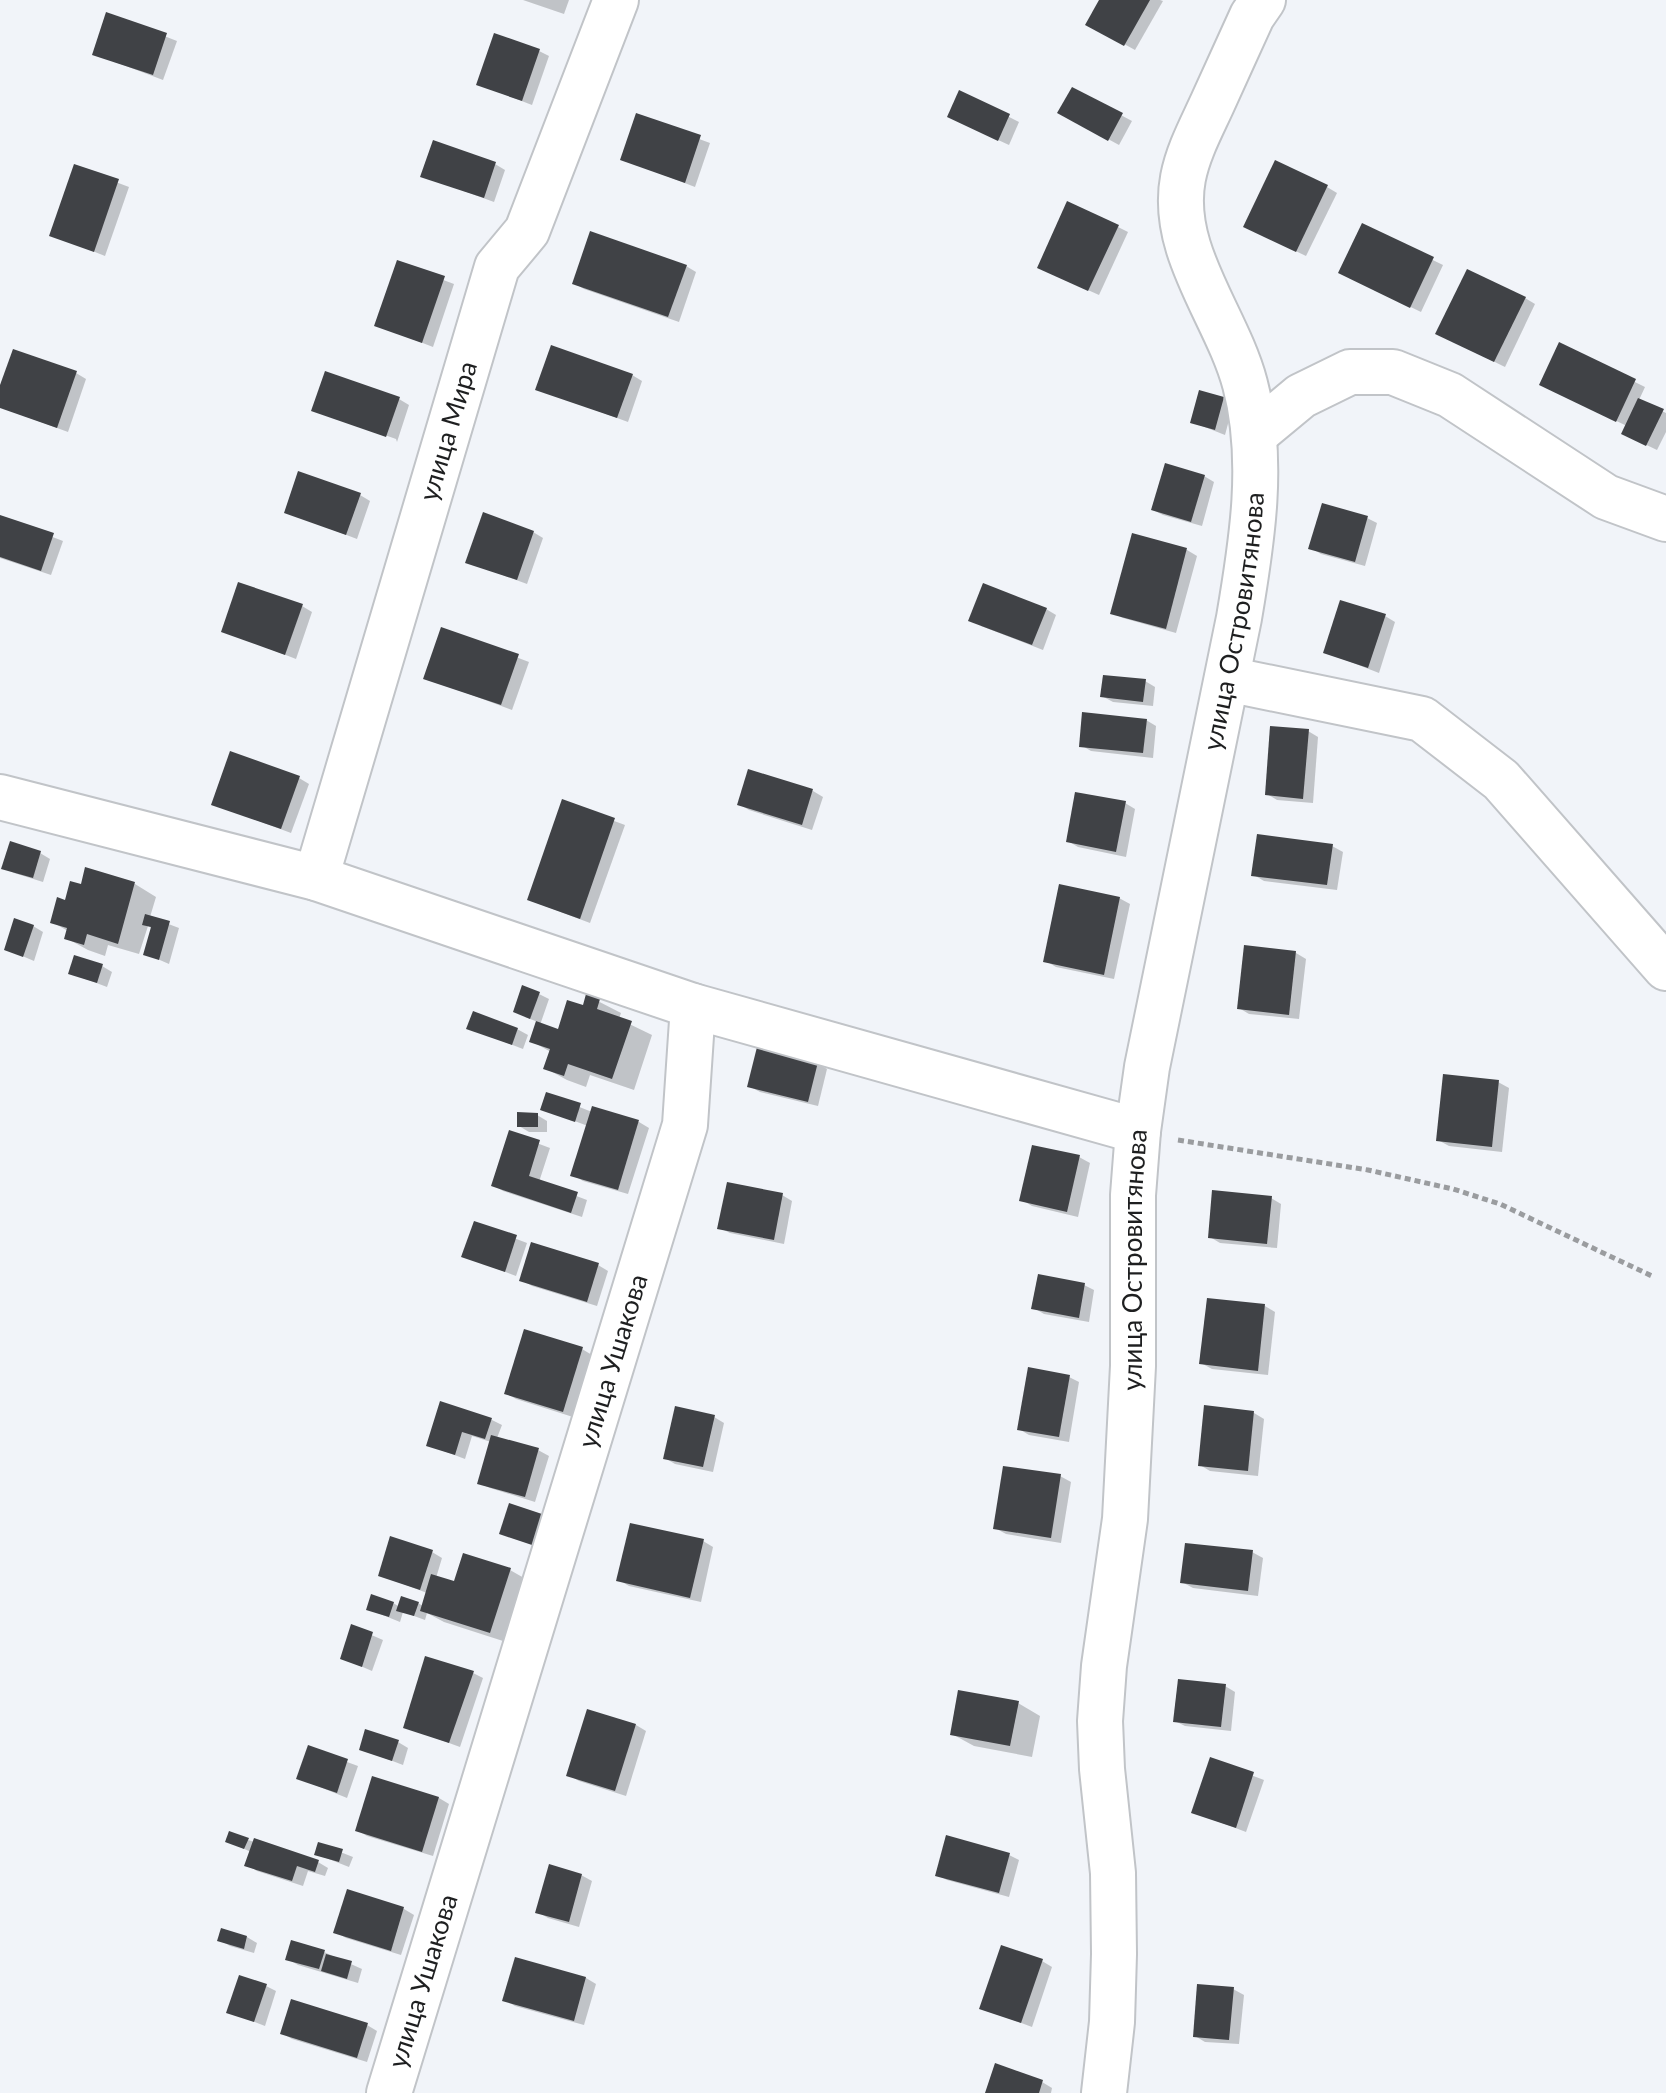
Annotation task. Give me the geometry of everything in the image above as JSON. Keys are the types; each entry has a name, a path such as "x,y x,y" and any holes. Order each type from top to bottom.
{"street":[{"name":"улица Мира","path":"316,878 497,267 527,231 616,0"},
{"name":"улица Островитянова","path":"1104,2093 1112,2022 1114,1954 1113,1873 1100,1721 1104,1666 1125,1519 1133,1366 1133,1195 1138,1131 1147,1067 1249,561 1254,496 1254,435 1245,385 1231,340 1191,254 1183,214 1183,179 1193,145 1252,16 1263,0"},
{"path":"1254,435 1301,396 1350,372 1393,372 1450,395 1606,497 1666,519"},
{"path":"1227,679 1422,719 1501,780 1666,968"},
{"path":"0,797 316,878 693,1006 1138,1131"},
{"name":"улица Ушакова","path":"389,2093 685,1125 693,1006"}],"path":[{"path":"1138,1131 1189,1143 1368,1170 1453,1189 1500,1204 1654,1277"}],"building":[{"path":"1099,0 1150,0 1124,46 1085,25"},
{"path":"106,12 167,33 153,75 92,55"},
{"path":"494,33 540,49 522,101 476,85"},
{"path":"1072,87 1123,113 1108,141 1057,113"},
{"path":"959,90 1010,114 998,141 947,117"},
{"path":"636,113 701,135 685,183 620,160"},
{"path":"433,140 496,162 484,198 420,177"},
{"path":"1275,160 1328,185 1296,252 1243,227"},
{"path":"74,164 119,179 94,252 49,236"},
{"path":"1067,201 1119,225 1088,291 1037,268"},
{"path":"1362,223 1434,257 1410,308 1338,273"},
{"path":"590,231 687,265 668,317 572,284"},
{"path":"397,260 445,276 422,343 374,326"},
{"path":"1467,269 1526,297 1494,362 1435,334"},
{"path":"1559,342 1636,379 1616,422 1539,385"},
{"path":"551,345 633,374 617,418 535,390"},
{"path":"13,349 77,371 57,428 0,408 0,385"},
{"path":"325,371 400,397 386,437 311,411"},
{"path":"1199,390 1224,397 1215,430 1190,423"},
{"path":"1638,398 1664,409 1646,446 1621,434"},
{"path":"1165,463 1205,475 1191,522 1151,510"},
{"path":"298,471 361,493 346,535 284,513"},
{"path":"1322,503 1368,516 1355,562 1308,549"},
{"path":"483,512 534,531 517,580 465,563"},
{"path":"0,515 54,533 41,571 0,557"},
{"path":"1132,533 1187,548 1166,629 1110,614"},
{"path":"238,582 303,604 285,655 221,632"},
{"path":"983,583 1047,608 1032,645 968,621"},
{"path":"1340,600 1386,614 1368,668 1323,653"},
{"path":"441,627 519,654 501,705 423,679"},
{"path":"1103,675 1146,679 1143,702 1100,697"},
{"path":"1082,712 1147,719 1143,753 1079,747"},
{"path":"1270,726 1309,729 1303,799 1265,795"},
{"path":"230,751 300,776 281,829 211,805"},
{"path":"748,769 813,789 802,825 737,805"},
{"path":"1075,792 1126,801 1116,852 1066,842"},
{"path":"562,799 615,818 580,919 527,900"},
{"path":"1257,834 1333,844 1327,885 1251,876"},
{"path":"10,841 41,851 33,878 1,869"},
{"path":"85,867 135,882 118,944 87,934 84,945 64,939 67,928 50,923 57,897 65,900 70,881 81,884"},
{"path":"1059,884 1120,897 1104,975 1043,962"},
{"path":"145,914 170,921 159,960 143,955 151,927 142,925"},
{"path":"14,918 34,925 23,957 4,950"},
{"path":"1244,945 1296,951 1289,1015 1237,1009"},
{"path":"74,955 103,964 97,983 68,974"},
{"path":"522,985 540,992 530,1019 513,1012"},
{"path":"586,994 600,999 597,1009 632,1021 612,1079 568,1064 564,1076 543,1069 550,1049 529,1042 536,1021 558,1029 567,1000 583,1005"},
{"path":"473,1011 518,1028 512,1045 466,1029"},
{"path":"757,1047 818,1062 808,1102 747,1087"},
{"path":"1443,1074 1499,1080 1492,1147 1436,1141"},
{"path":"546,1092 581,1103 575,1122 540,1110"},
{"path":"592,1106 639,1120 618,1190 570,1176"},
{"path":"517,1112 538,1113 538,1127 517,1127"},
{"path":"509,1130 540,1140 529,1176 578,1192 571,1213 491,1186"},
{"path":"1032,1145 1080,1155 1067,1212 1019,1201"},
{"path":"727,1182 783,1193 774,1240 717,1229"},
{"path":"1212,1190 1272,1196 1267,1244 1208,1238"},
{"path":"474,1221 517,1235 505,1272 461,1257"},
{"path":"531,1242 599,1263 587,1302 519,1281"},
{"path":"1038,1274 1085,1283 1079,1318 1031,1309"},
{"path":"1207,1298 1265,1304 1258,1371 1199,1364"},
{"path":"524,1329 583,1347 563,1412 504,1394"},
{"path":"1028,1367 1070,1375 1059,1437 1017,1430"},
{"path":"440,1401 492,1418 485,1439 462,1432 455,1455 426,1446"},
{"path":"1204,1405 1254,1411 1248,1471 1198,1466"},
{"path":"675,1406 715,1415 703,1467 663,1459"},
{"path":"491,1435 539,1448 525,1497 477,1484"},
{"path":"1003,1466 1061,1474 1051,1538 993,1529"},
{"path":"509,1503 548,1516 538,1547 499,1534"},
{"path":"630,1523 704,1539 690,1598 616,1581"},
{"path":"390,1536 433,1550 420,1590 378,1576"},
{"path":"1185,1543 1253,1550 1248,1591 1180,1583"},
{"path":"463,1553 511,1568 490,1633 420,1611 431,1574 454,1581"},
{"path":"371,1594 394,1602 389,1617 366,1610"},
{"path":"401,1596 419,1602 414,1616 396,1611"},
{"path":"351,1624 373,1632 362,1667 340,1659"},
{"path":"425,1656 474,1671 449,1743 403,1728"},
{"path":"1178,1679 1226,1684 1221,1727 1173,1722"},
{"path":"958,1690 1019,1701 1010,1746 950,1735"},
{"path":"587,1709 636,1724 615,1791 566,1776"},
{"path":"365,1729 399,1740 392,1761 359,1750"},
{"path":"308,1745 348,1759 337,1793 296,1779"},
{"path":"1210,1757 1254,1772 1236,1828 1191,1813"},
{"path":"372,1776 439,1797 422,1852 355,1831"},
{"path":"229,1831 249,1838 244,1849 225,1842"},
{"path":"946,1835 1010,1853 999,1893 935,1876"},
{"path":"254,1838 319,1860 315,1872 297,1866 292,1881 244,1866"},
{"path":"318,1842 343,1849 339,1862 314,1855"},
{"path":"549,1864 582,1874 569,1922 535,1913"},
{"path":"347,1889 404,1907 391,1951 333,1933"},
{"path":"221,1928 247,1936 244,1949 217,1941"},
{"path":"291,1940 325,1950 319,1969 285,1960"},
{"path":"1001,1945 1043,1959 1021,2023 979,2009"},
{"path":"326,1954 352,1961 347,1979 321,1971"},
{"path":"515,1957 586,1977 574,2021 502,2001"},
{"path":"239,1975 267,1984 254,2022 226,2013"},
{"path":"1197,1984 1234,1987 1229,2040 1193,2037"},
{"path":"291,1999 368,2023 357,2058 280,2034"},
{"path":"995,2063 1043,2080 1039,2093 985,2093"}]}
